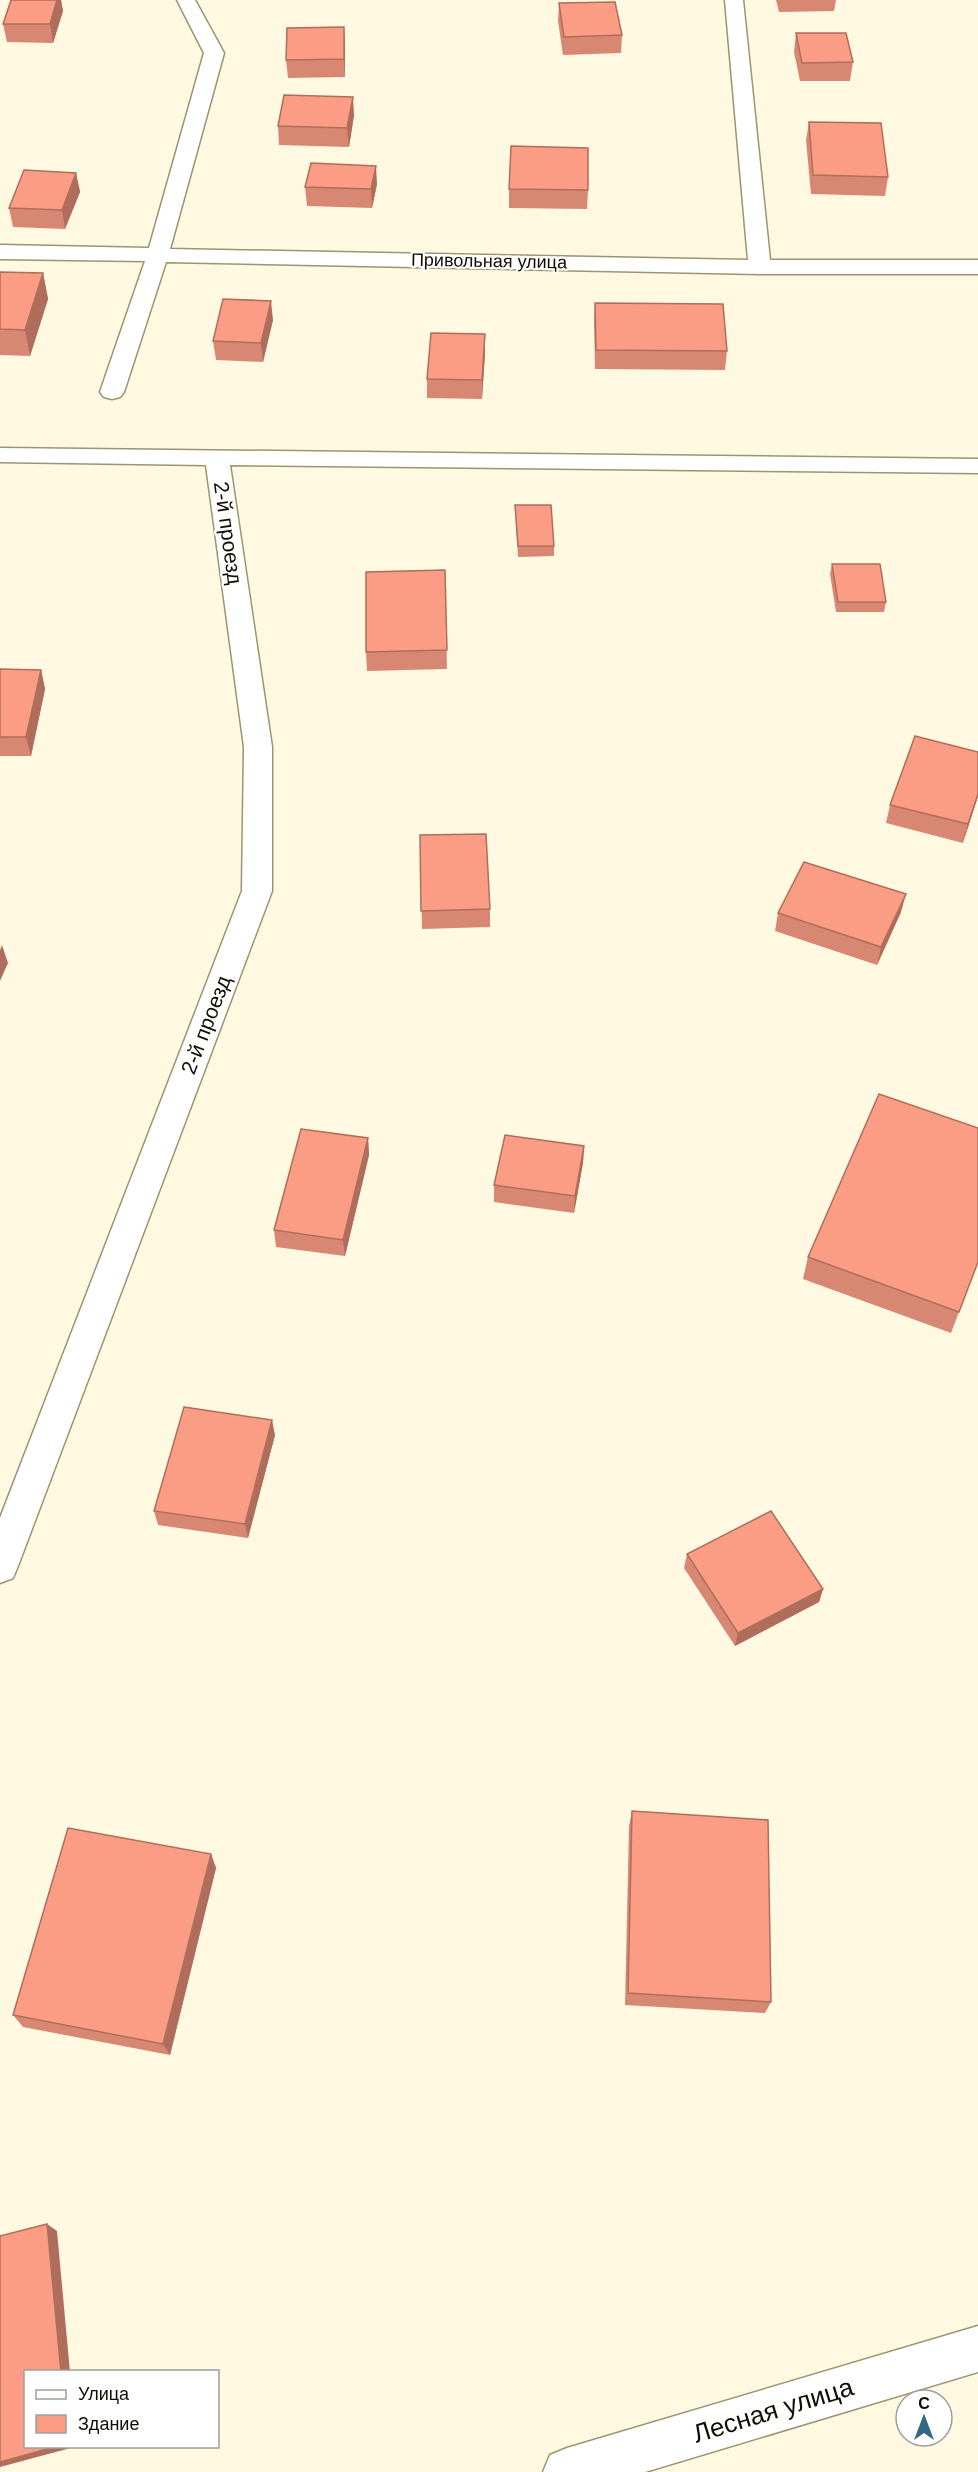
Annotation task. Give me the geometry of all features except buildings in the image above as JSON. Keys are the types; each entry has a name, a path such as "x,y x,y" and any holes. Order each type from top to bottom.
{"street":[{"path":"112,392 158,254 214,53 186,0"},
{"path":"734,0 760,267"},
{"name":"Привольная улица","path":"0,252 760,267 978,267"},
{"path":"0,455 978,466"},
{"name":"2-й проезд","path":"0,1566 257,891 258,747 217,458"},
{"name":"Лесная улица","path":"567,2472 978,2349"}]}
